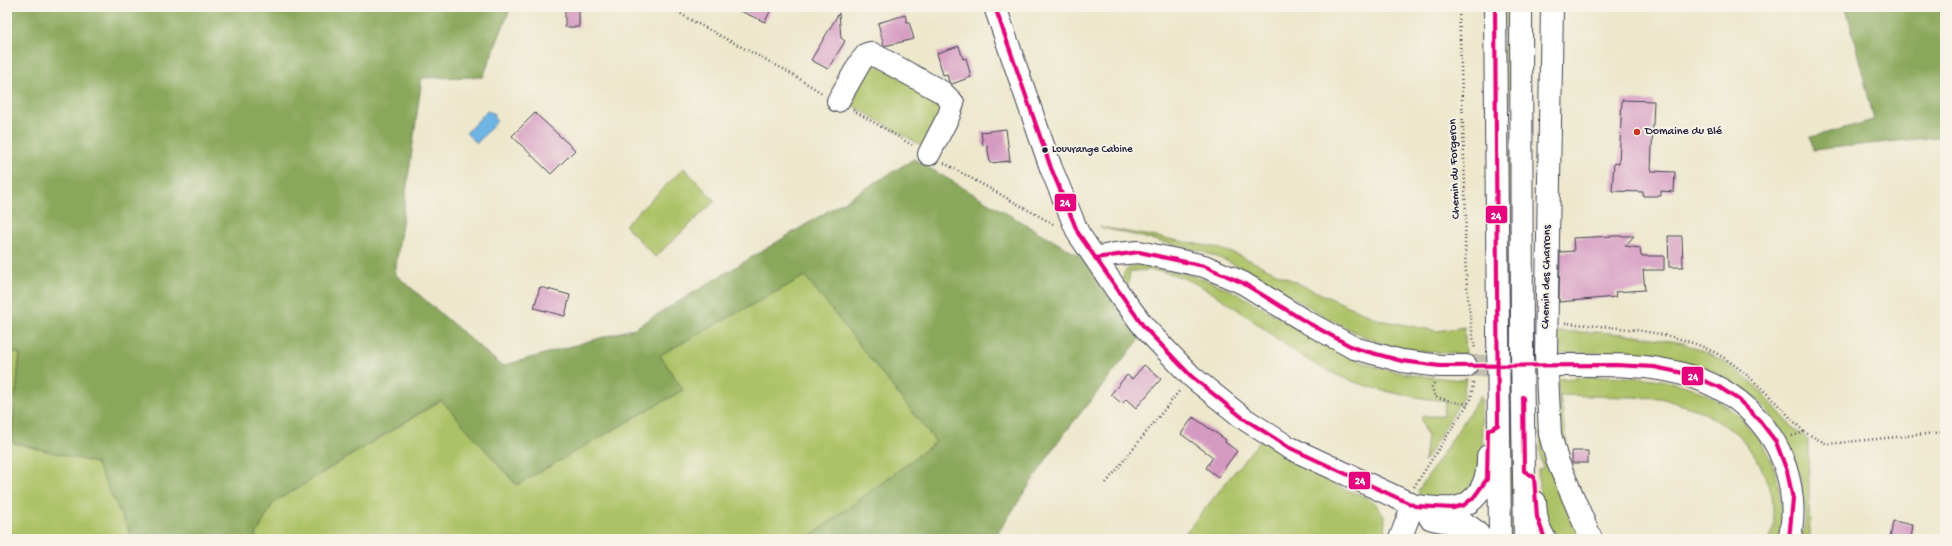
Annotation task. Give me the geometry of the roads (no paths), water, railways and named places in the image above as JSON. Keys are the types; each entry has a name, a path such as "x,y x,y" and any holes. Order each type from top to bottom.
{"main road":[{"path":"995,7 1054,175 1078,233 1144,327 1192,376 1243,418 1288,447 1411,504 1453,508 1464,505 1474,497 1487,479 1488,431 1498,425"},
{"path":"1495,7 1500,539"},
{"path":"1520,7 1522,354 1525,539"},
{"name":"Chemin des Charrons","path":"1552,7 1546,346 1550,434 1557,460 1591,539"},
{"path":"838,101 867,54 872,53 942,92 953,103 949,115 929,154"},
{"path":"1095,258 1115,254 1139,252 1204,266 1243,283 1303,320 1354,348 1402,361 1440,366 1466,366"},
{"path":"1555,365 1654,367 1688,374 1719,387 1738,400 1760,421 1776,442 1787,471 1793,499 1789,539"},
{"path":"1524,471 1534,477 1536,518 1540,532 1545,539"},
{"path":"1400,539 1411,504"},
{"path":"1411,504 1422,515 1433,519 1462,522 1473,528 1482,539"}],"water":[{"path":"487,111 495,114 495,119 497,121 477,143 466,133"}],"tunnel":[{"path":"1466,366 1555,365"}],"place":[{"name":"Domaine du Blé","path":"1637,132"},
{"name":"Louvrange Cabine","path":"1045,150"}]}
